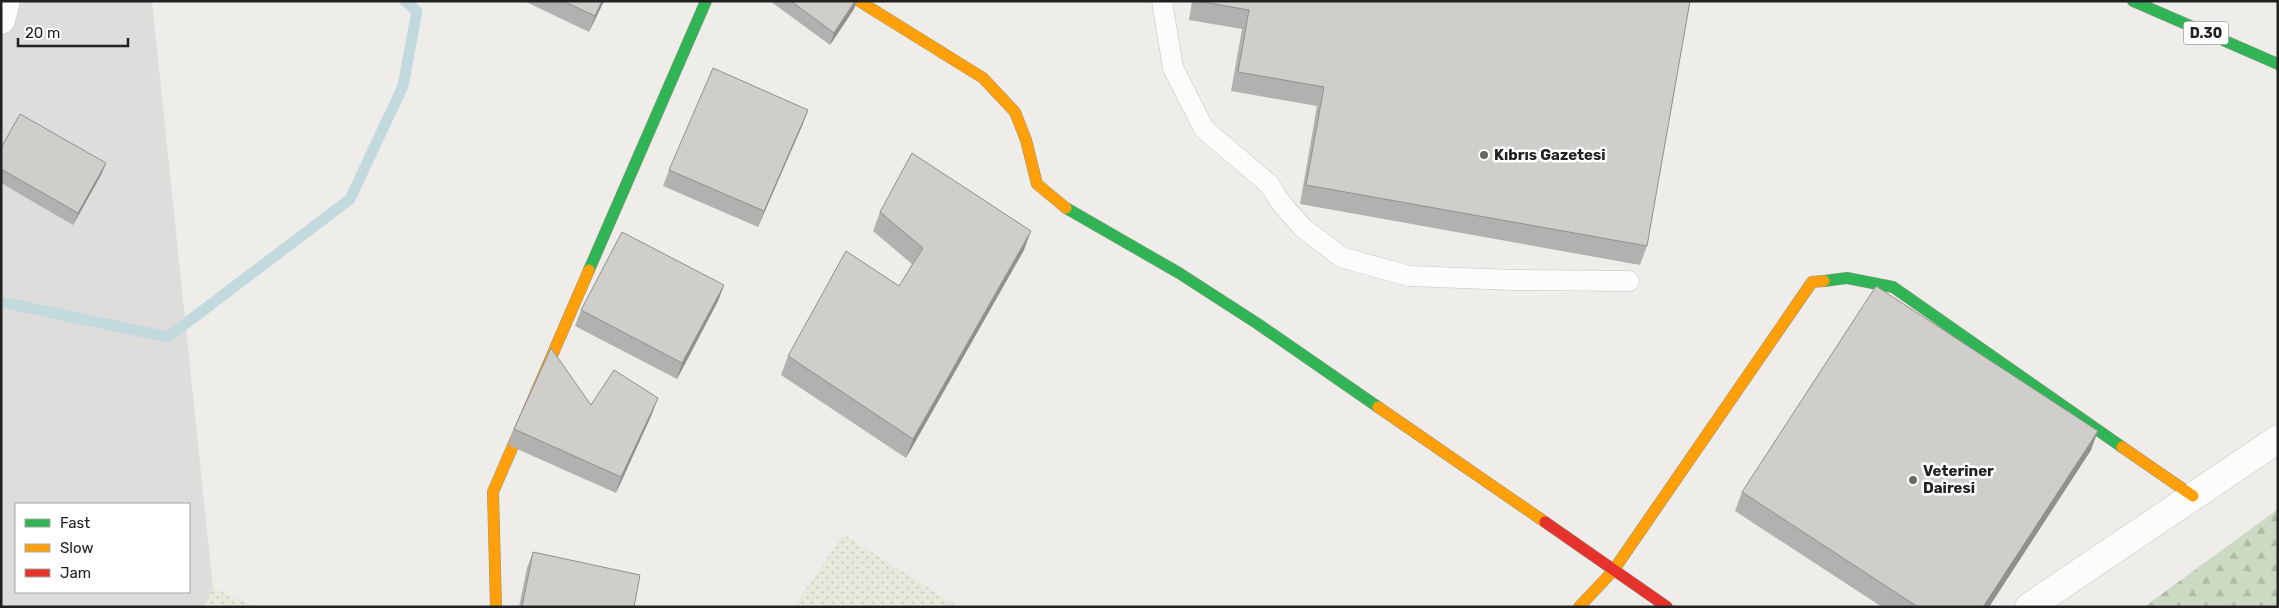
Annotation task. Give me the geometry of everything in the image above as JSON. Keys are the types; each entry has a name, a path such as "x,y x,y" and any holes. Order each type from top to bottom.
{"main road":[{"path":"496,607 492,492 706,1"},
{"path":"859,1 982,78 1016,112 1026,140 1037,184 1063,206 1179,273 1258,324 1667,607"},
{"name":"D.30","path":"2134,1 2278,64"},
{"path":"1579,607 1613,571 1812,282 1847,278 1894,286 2193,496"}],"street":[{"path":"1,20 6,1"},
{"path":"2029,607 2278,439"}],"lane":[{"path":"1162,1 1173,68 1204,129 1269,184 1303,228 1341,257 1409,276 1513,280 1629,281"}],"shaded area":[{"path":"1,1 152,1 213,588 204,607 1,607"},
{"path":"843,534 959,607 794,607"},
{"path":"213,588 256,607 204,607"}],"green space":[{"path":"2278,509 2278,607 2144,607"}],"building":[{"path":"563,1 602,1 595,16"},
{"path":"791,1 855,1 834,33"},
{"name":"Kıbrıs Gazetesi","path":"1198,1 1690,1 1647,246 1306,185 1324,87 1238,72 1249,10"},
{"path":"713,68 808,110 764,211 669,170"},
{"path":"20,114 106,163 78,213 1,169 1,148"},
{"path":"912,153 1031,231 913,439 788,356 846,251 899,286 923,248 880,212"},
{"path":"622,232 724,285 682,363 581,310"},
{"name":"Veteriner Dairesi","path":"1876,286 2098,431 1983,607 1918,607 1742,492"},
{"path":"551,348 591,405 614,370 658,398 621,477 514,429"},
{"path":"533,552 640,575 634,607 522,607"}],"waterway":[{"path":"1,302 168,337 350,199 403,86 417,11 405,1"}],"traffic: fast":[{"path":"589,270 706,1"},
{"path":"2133,1 2278,64"},
{"path":"1066,208 1179,273 1258,324 1378,407"},
{"path":"1824,281 1847,278 1893,287 2122,447"}],"traffic: slow":[{"path":"859,1 983,78 1015,112 1026,140 1037,184 1066,208"},
{"path":"496,607 493,492 589,270"},
{"path":"1579,607 1613,571 1812,282 1824,281"},
{"path":"1378,407 1545,522"},
{"path":"2122,447 2193,496"}],"traffic: jam":[{"path":"1545,522 1667,607"}],"place":[{"name":"Kıbrıs Gazetesi","path":"1484,155"},
{"name":"Veteriner Dairesi","path":"1913,480"}]}
